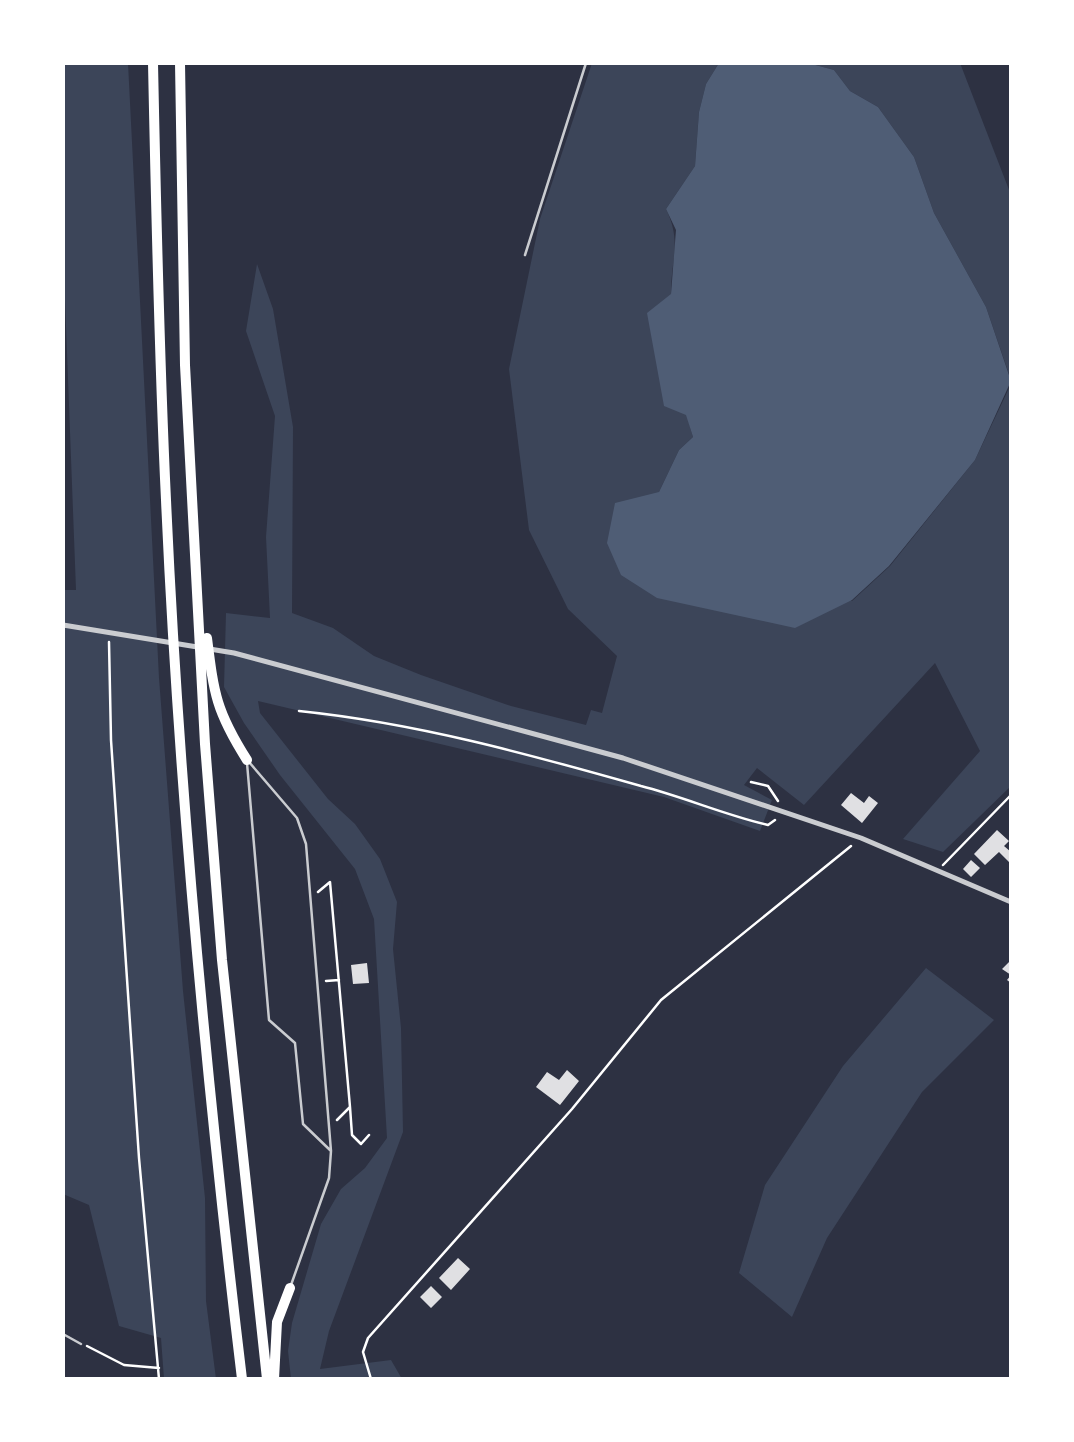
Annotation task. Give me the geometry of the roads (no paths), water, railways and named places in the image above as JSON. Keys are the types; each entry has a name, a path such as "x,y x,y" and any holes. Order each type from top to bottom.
{"highway":[{"path":"153,63 166,502 179,724 209,1093 242,1379"},
{"path":"180,63 185,365 205,744 222,960 267,1379"},
{"path":"197,566 215,701 225,724 247,760"},
{"path":"274,1379 277,1322 290,1288"}],"street":[{"path":"63,625 233,653 623,758 861,838 1011,902"}],"lane":[{"path":"525,255 586,63"},
{"path":"247,760 297,818 306,844 319,981 331,1151 330,1178 290,1288"},
{"path":"247,760 269,1020 295,1043 303,1124 331,1151"},
{"path":"63,1334 82,1345"}]}
